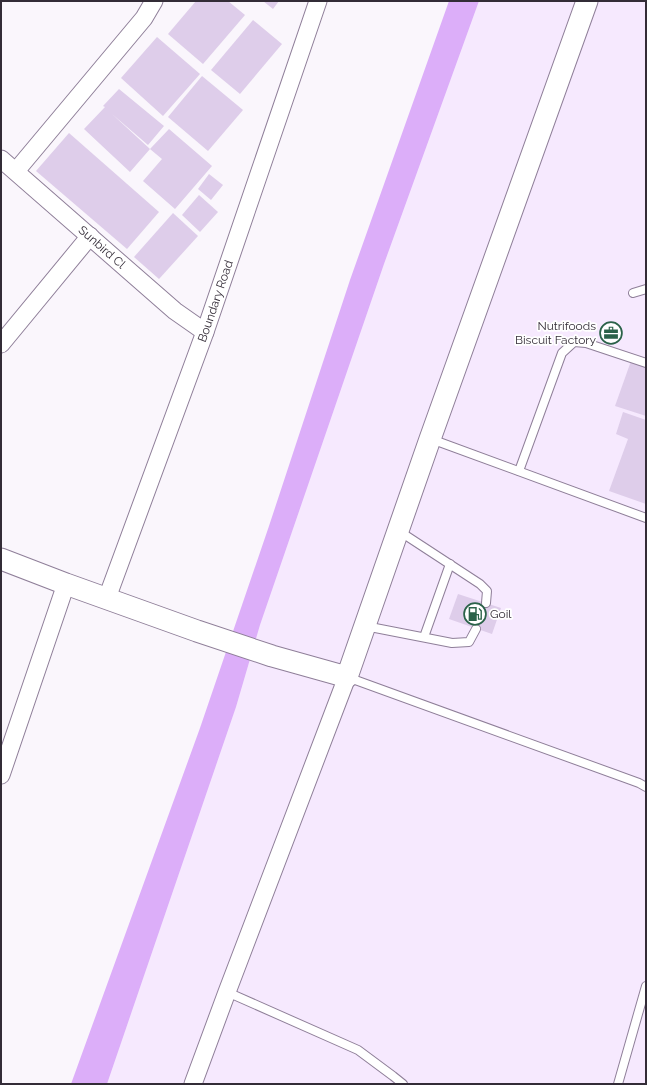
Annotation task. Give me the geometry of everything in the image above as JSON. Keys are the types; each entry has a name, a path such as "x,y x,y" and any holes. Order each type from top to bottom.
{"street":[{"path":"16,172 144,18 154,1"},
{"name":"Boundary Road","path":"107,598 205,332 318,1"},
{"path":"193,1084 347,677 430,438 587,1"},
{"name":"Sunbird Cl","path":"1,159 175,311 205,332"},
{"path":"1,344 90,236"},
{"path":"1,559 197,631 272,656 347,677"},
{"path":"1,776 66,584"}],"lane":[{"path":"634,293 646,289"},
{"path":"518,471 562,353 574,342 586,343 646,363"},
{"path":"430,438 646,518"},
{"path":"398,530 480,584 487,591 486,603"},
{"path":"424,637 450,564"},
{"path":"364,626 452,643 469,642 476,628"},
{"path":"347,677 632,780 646,787"},
{"path":"618,1084 646,986"},
{"path":"227,992 358,1050 402,1084"}],"shaded area":[{"path":"449,1 479,1 384,264 260,625 236,707 107,1084 71,1084 200,728 269,526 350,280"},
{"path":"479,1 646,1 646,1084 107,1084 236,707 260,625 384,264"}],"building":[{"path":"196,1 228,1 245,15 203,64 168,34"},
{"path":"263,1 279,1 273,9"},
{"path":"253,20 282,44 240,94 211,70"},
{"path":"157,37 200,74 163,116 121,78"},
{"path":"202,76 243,110 208,151 168,117"},
{"path":"119,89 164,126 148,145 112,114 150,149 130,172 84,129 105,107 103,106"},
{"path":"169,129 212,166 175,209 143,181 162,159 150,149"},
{"path":"69,133 159,212 127,249 36,171"},
{"path":"209,174 223,185 211,200 198,189"},
{"path":"199,195 218,212 200,232 182,215"},
{"path":"173,213 198,236 159,279 134,257"},
{"path":"631,361 646,366 646,416 615,406"},
{"path":"623,412 646,420 646,504 609,491 628,439 616,434"},
{"name":"Goil","path":"458,594 501,608 492,634 449,619"}],"place":[{"name":"Nutrifoods Biscuit Factory","path":"611,333"},
{"name":"Goil","path":"475,614"}]}
